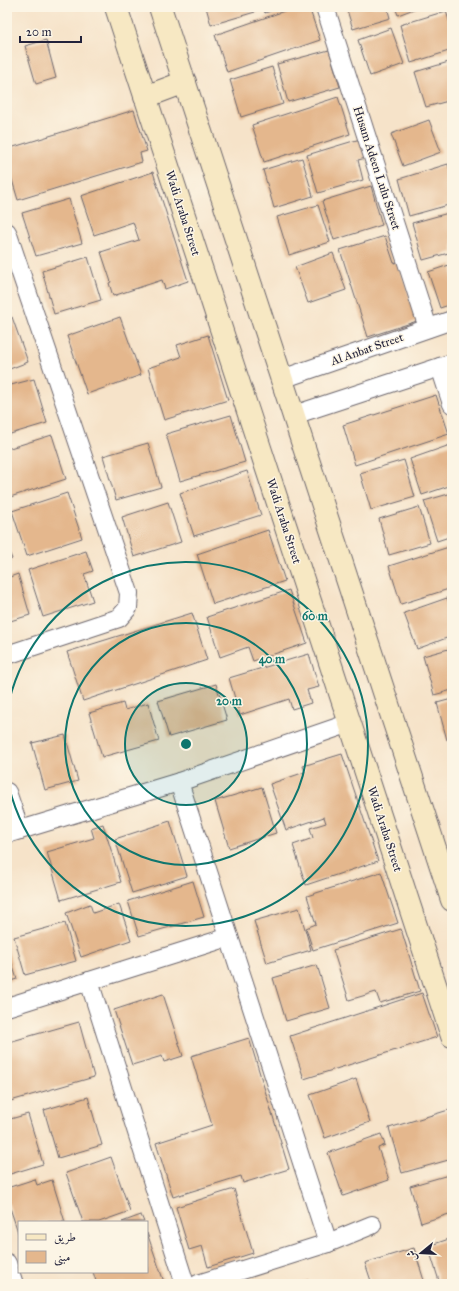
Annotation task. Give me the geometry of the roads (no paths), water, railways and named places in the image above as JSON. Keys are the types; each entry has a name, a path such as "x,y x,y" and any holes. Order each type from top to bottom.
{"main road":[{"name":"Wadi Araba Street","path":"116,7 452,1036"},
{"path":"160,7 294,415 447,867 452,900"},
{"path":"145,97 185,82"}],"street":[{"name":"Husam Adeen Lulu Street","path":"325,7 428,328"},
{"path":"7,232 129,593 128,608 119,618 7,655"},
{"name":"Al Anbat Street","path":"282,379 452,320"},
{"path":"294,415 446,365 452,404"},
{"path":"7,792 13,832 179,782 350,724"},
{"path":"179,782 328,1243"},
{"path":"7,1007 229,937"},
{"path":"89,981 185,1284"},
{"path":"198,1284 328,1243 372,1225"},
{"path":"7,1263 14,1284"}]}
